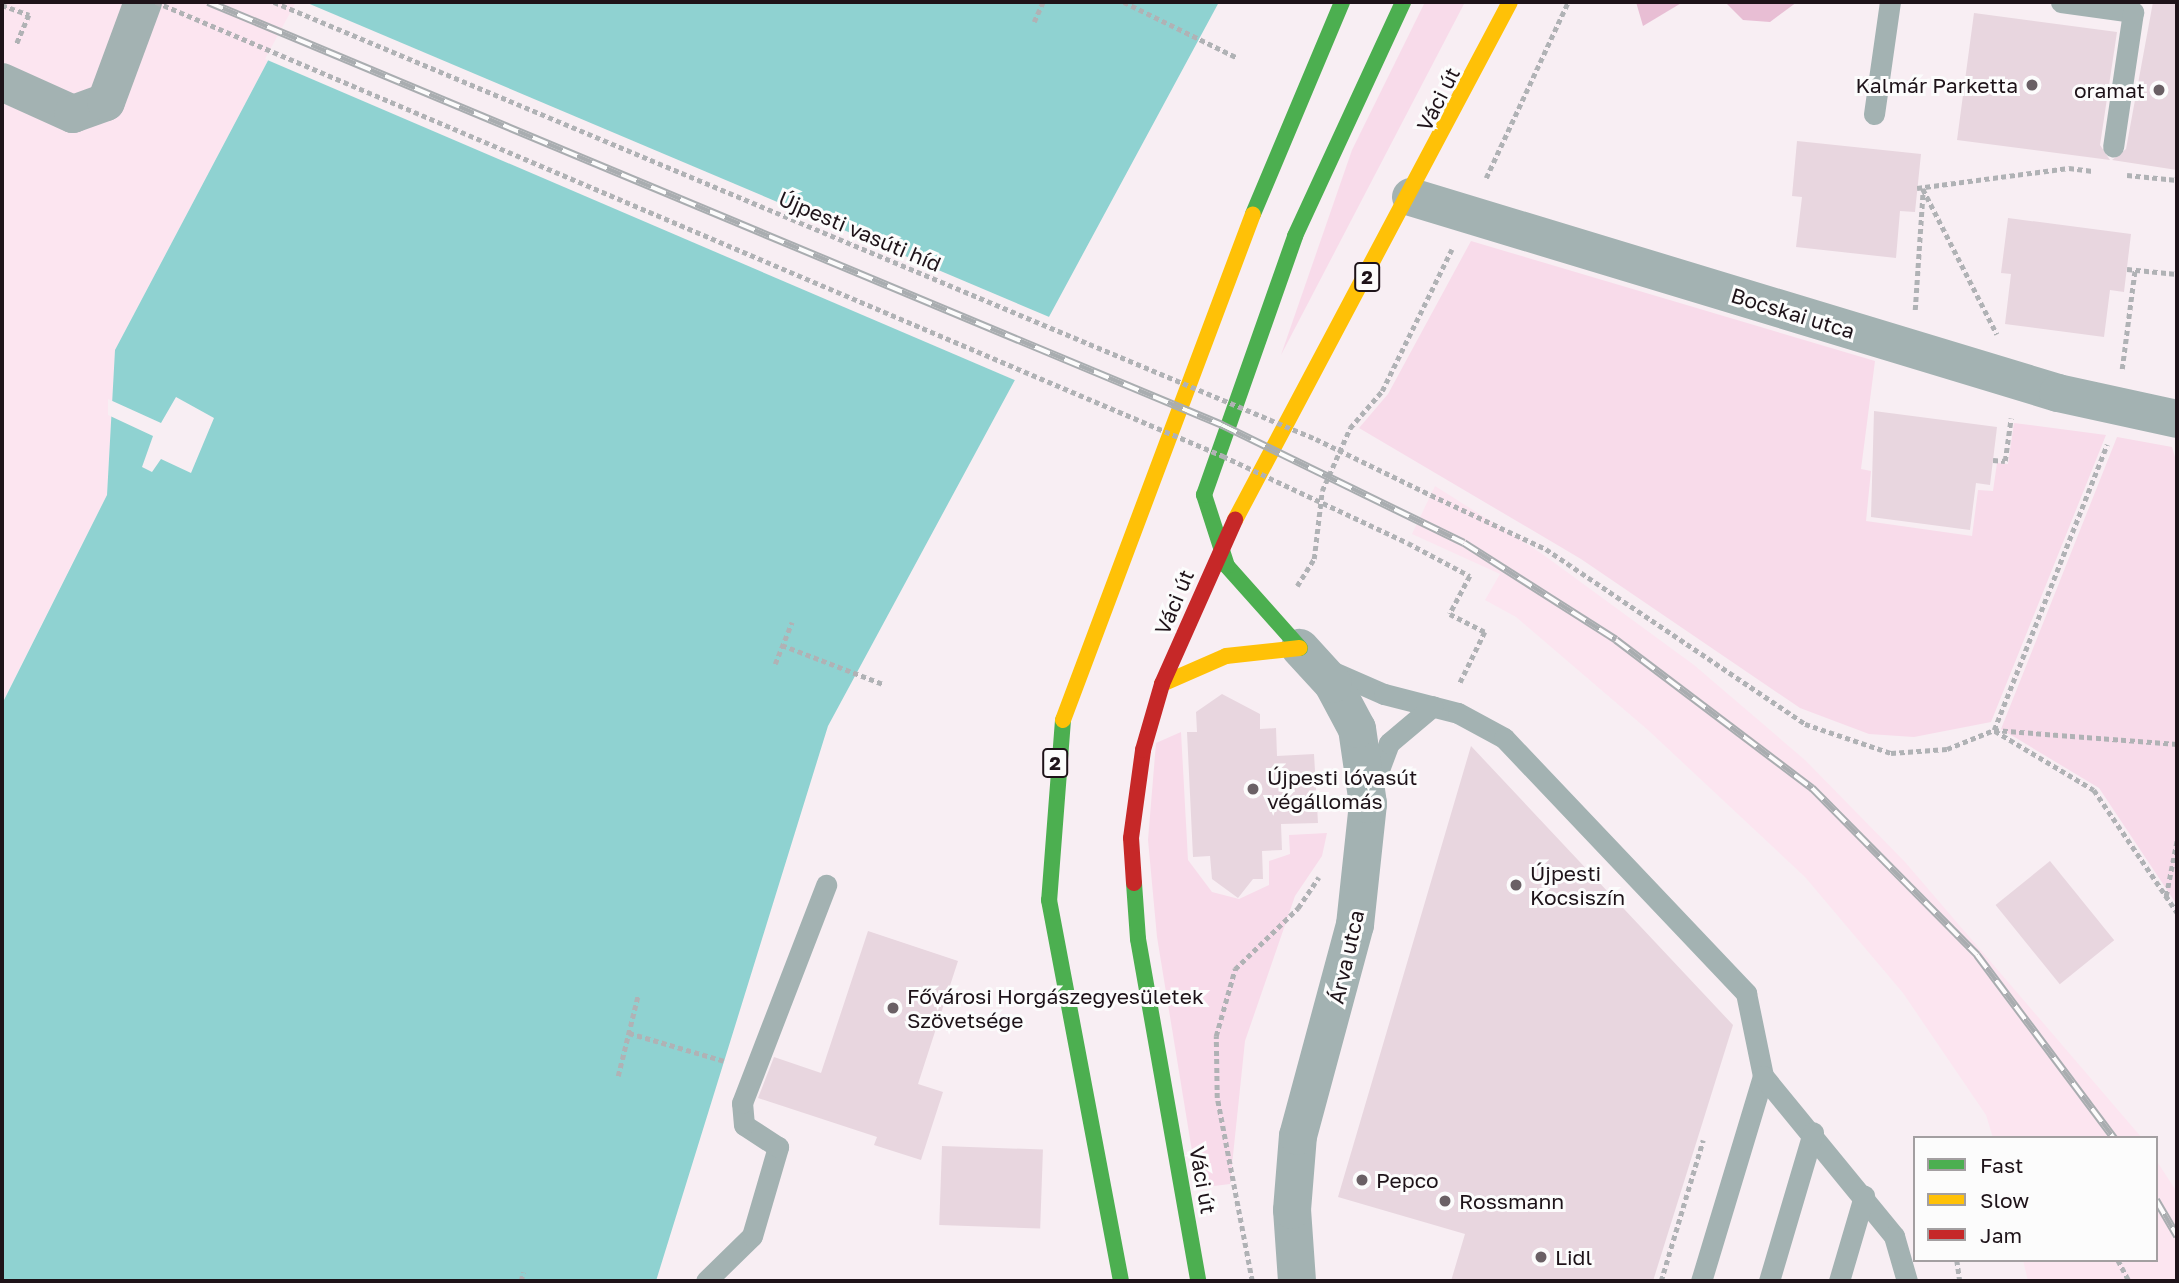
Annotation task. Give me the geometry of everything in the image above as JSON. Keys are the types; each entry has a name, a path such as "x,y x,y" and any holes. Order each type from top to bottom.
{"main road":[{"name":"2","path":"1121,1281 1049,900 1050,804 1059,732 1088,642 1199,368 1240,246 1342,2"},
{"path":"1391,26 1395,2"},
{"path":"1298,646 1219,550 1205,507 1208,479 1295,236 1403,2"},
{"name":"Váci út","path":"1198,1281 1138,939 1131,838 1143,750 1162,684 1219,550 1411,197 1510,2"},
{"path":"1255,291 1295,236"},
{"path":"1199,368 1231,324"},
{"path":"1162,684 1226,656 1298,646"}],"street":[{"path":"7,67 73,114 106,102 143,2"},
{"name":"Bocskai utca","path":"1411,197 1468,217 2122,409 2177,419"},
{"name":"Árva utca","path":"1297,1281 1292,1210 1298,1136 1355,925 1368,804 1357,729 1298,646"}],"lane":[{"path":"1874,114 1890,2"},
{"path":"2061,2 2133,12 2113,147"},
{"path":"1298,646 1360,686 1433,706 1504,738 1746,993 1763,1076 1702,1281"},
{"path":"1368,804 1389,743 1433,706"},
{"path":"706,1281 752,1236 778,1147 744,1125 742,1103 826,885"},
{"path":"1763,1076 1813,1132 1897,1240 1907,1281"},
{"path":"1769,1281 1813,1132"},
{"path":"1839,1281 1864,1196"}],"path":[{"path":"156,2 1210,450 1408,542 1470,576 1450,614 1485,632 1456,690"},
{"name":"Újpesti vasúti híd","path":"274,2 1316,439 1546,548 1805,724 1891,753 1947,749 1994,730"},
{"path":"1034,22 1043,2"},
{"path":"1124,2 1238,58"},
{"path":"1298,646 1314,559 1322,491 1350,428 1382,391 1468,217 1568,2"},
{"path":"2,5 29,15 7,67"},
{"path":"1920,188 2069,168 2108,173"},
{"path":"2121,174 2177,180"},
{"path":"1916,296 1920,188"},
{"path":"1920,188 1999,337"},
{"path":"2127,269 2177,274"},
{"path":"2122,369 2135,269"},
{"path":"1994,730 2122,409"},
{"path":"775,664 792,622"},
{"path":"782,645 883,684"},
{"path":"1994,730 2177,744"},
{"path":"1994,730 2094,790 2177,912"},
{"path":"2166,896 2177,840"},
{"path":"1252,1281 1217,1098 1216,1036 1235,969 1298,908 1326,867"},
{"path":"618,1076 638,995"},
{"path":"629,1032 733,1063"},
{"path":"1661,1281 1703,1140"},
{"path":"1957,1262 1960,1281"},
{"path":"2119,1262 2129,1281"},
{"path":"521,1281 523,1272"}],"shaded area":[{"path":"2,2 299,2 115,350 107,495 2,703"},
{"path":"1425,2 1465,2 1281,355 1352,150"},
{"path":"1636,2 1683,2 1643,26"},
{"path":"1725,2 1797,2 1770,22 1743,20"},
{"path":"1471,241 1875,361 1861,469 1871,471 1866,521 1972,536 1978,490 1993,491 1997,463 2008,464 2014,423 2106,435 1991,722 1914,737 1869,734 1800,708 1581,559 1359,428 1388,394"},
{"path":"2117,437 2172,447 2177,464 2177,905 2099,788 2001,729"},
{"path":"1435,486 1541,553 1694,665 1805,760 1905,862 2140,1136 1992,1136 1986,1115 1903,993 1805,877 1648,730 1516,617 1485,600 1500,574 1412,534"},
{"path":"1181,732 1188,860 1212,892 1239,899 1269,885 1269,861 1290,854 1289,835 1327,833 1322,856 1295,896 1245,1041 1230,1184 1198,1188 1157,937 1148,840 1156,743"},
{"path":"2158,1163 2177,1192 2177,1281 2028,1281 2023,1262 2158,1262"}],"water":[{"path":"299,2 1219,2 828,726 656,1281 2,1281 2,704 107,495 115,350"}],"pier":[{"path":"296,2 305,2 1054,319 1019,382 265,59"},
{"path":"176,397 214,418 191,473 161,459 152,472 142,467 153,436 108,415 108,399 161,423"}],"building":[{"name":"oramat","path":"2153,2 2177,2 2177,170 2112,160 2126,149"},
{"name":"Kalmár Parketta","path":"1974,13 2117,32 2100,145 2110,160 1957,140"},
{"path":"1797,141 1921,154 1915,212 1900,211 1896,258 1796,247 1802,197 1792,196"},
{"path":"2008,218 2131,234 2124,292 2110,290 2104,337 2005,324 2011,274 2001,273"},
{"path":"1874,411 1997,427 1990,485 1976,483 1970,530 1871,517"},
{"name":"Újpesti lóvasút végállomás","path":"1222,694 1260,714 1260,729 1276,728 1277,756 1314,754 1318,823 1281,824 1282,850 1262,851 1263,879 1253,879 1238,898 1212,879 1210,856 1193,857 1187,732 1197,732 1196,712"},
{"name":"Újpesti Kocsiszín","path":"1471,746 1733,1025 1653,1281 1451,1281 1465,1234 1338,1197"},
{"path":"2050,861 2114,940 2060,984 1996,905"},
{"path":"868,931 958,961 918,1084 943,1092 921,1160 874,1145 877,1137 758,1098 774,1057 821,1073"},
{"path":"942,1146 1043,1150 1040,1228 939,1225"}],"railway":[{"path":"208,2 1222,425 1464,543 1616,640 1812,788 1977,955 2113,1136"},
{"path":"2158,1203 2177,1236"}],"traffic: fast":[{"path":"1253,214 1342,2"},
{"path":"1300,648 1227,566 1204,495 1295,236 1403,2"},
{"path":"1063,720 1049,900 1121,1281"},
{"path":"1134,883 1138,939 1198,1281"}],"traffic: slow":[{"path":"1235,520 1510,2"},
{"path":"1063,720 1253,214"},
{"path":"1162,684 1226,656 1300,648"}],"traffic: jam":[{"path":"1134,883 1131,838 1143,750 1162,684 1235,520"}],"place":[{"name":"Kalmár Parketta","path":"2032,85"},
{"name":"oramat","path":"2159,90"},
{"name":"Újpesti lóvasút végállomás","path":"1253,789"},
{"name":"Újpesti Kocsiszín","path":"1516,885"},
{"name":"Fővárosi Horgászegyesületek Szövetsége","path":"893,1008"},
{"name":"Pepco","path":"1362,1180"},
{"name":"Rossmann","path":"1445,1201"},
{"name":"Lidl","path":"1541,1257"}]}
